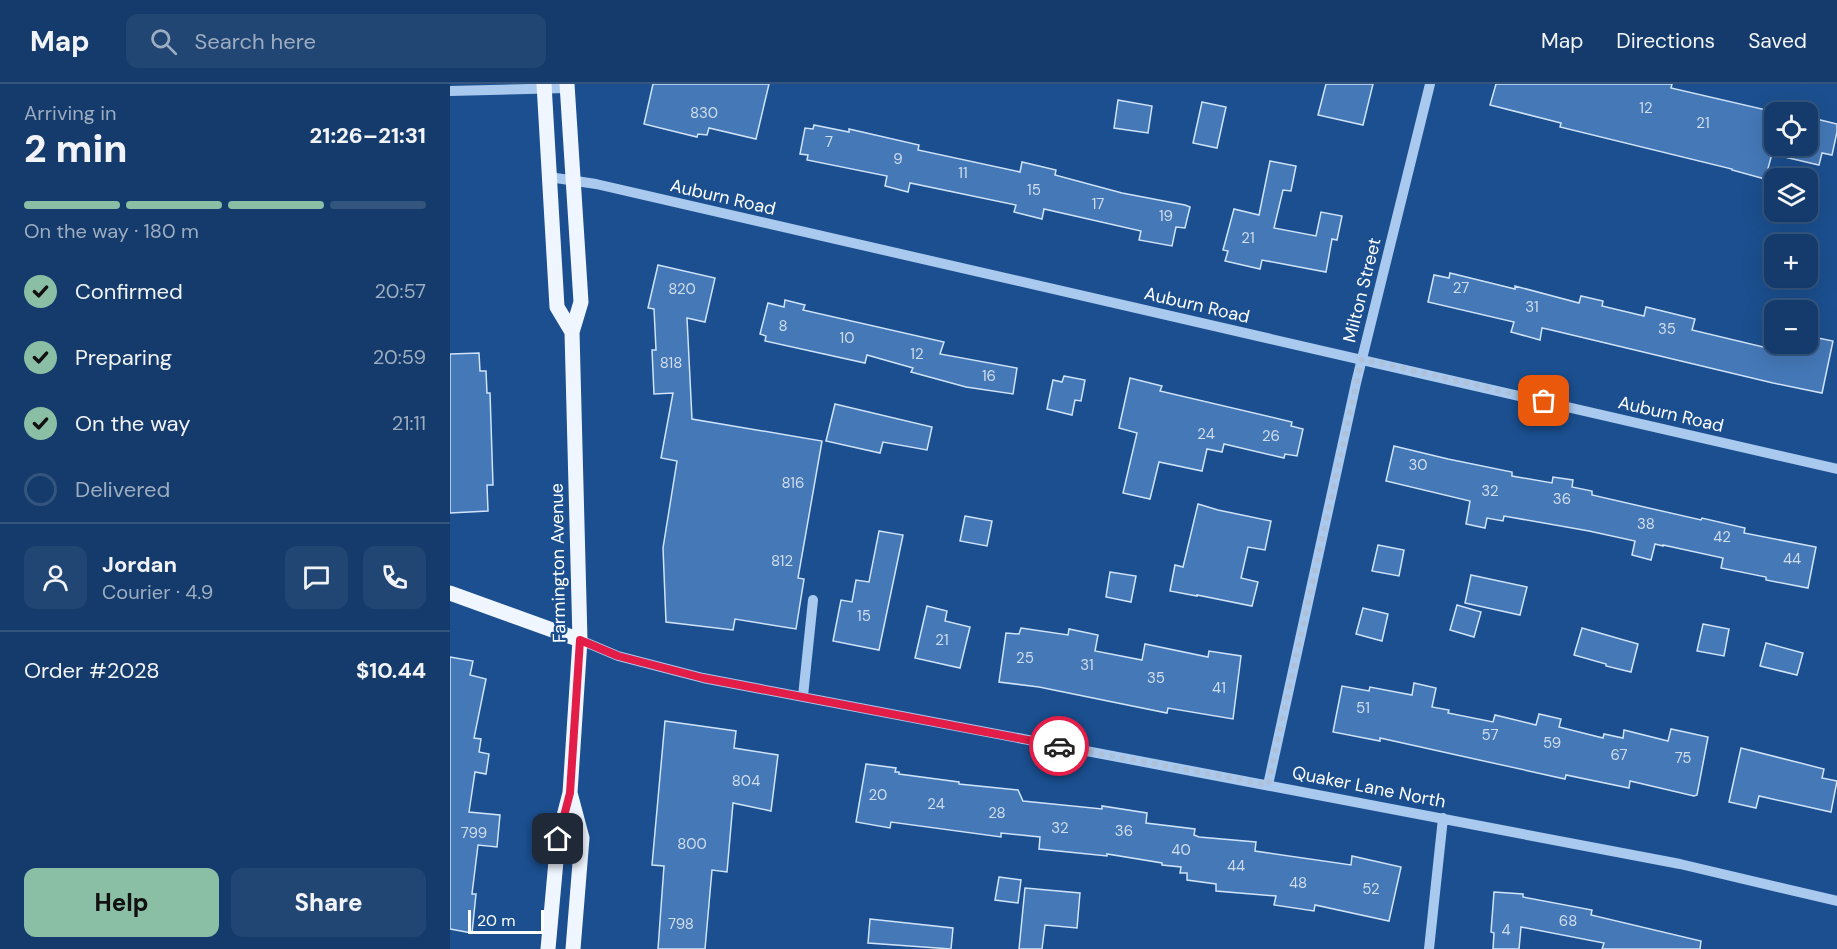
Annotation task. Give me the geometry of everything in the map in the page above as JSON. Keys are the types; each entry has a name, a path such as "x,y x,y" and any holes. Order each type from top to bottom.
{"main road":[{"name":"Farmington Avenue","path":"544,86 557,307 572,332"},
{"name":"Farmington Avenue","path":"548,949 558,839 570,793 580,640 572,332 581,302 567,86"},
{"path":"450,593 580,640"},
{"name":"Farmington Avenue","path":"570,793 582,838 573,949"}],"street":[{"name":"Milton Street","path":"1268,785 1362,359 1430,84"},
{"path":"450,91 567,86"},
{"name":"Auburn Road","path":"549,177 596,184 1837,469"},
{"path":"803,696 813,600"},
{"name":"Quaker Lane North","path":"580,640 618,656 703,678 1680,864 1837,901"},
{"path":"1429,949 1443,818"}],"building":[{"path":"653,84 769,84 756,139 709,128 707,135 698,134 697,137 644,124"},
{"path":"1326,84 1373,84 1363,125 1318,115"},
{"path":"1496,84 1672,84 1671,88 1764,109 1764,156 1771,156 1768,168 1764,168 1764,179 1560,127 1561,123 1490,105"},
{"path":"1118,100 1152,106 1148,133 1114,128"},
{"path":"1202,102 1226,107 1217,148 1193,143"},
{"path":"1818,119 1837,124 1832,155 1822,153 1819,165 1781,156 1818,156"},
{"path":"814,125 849,132 849,129 919,145 918,150 1020,172 1022,162 1056,170 1055,175 1122,193 1185,205 1190,207 1185,228 1176,227 1172,246 1139,240 1141,231 1044,209 1042,219 1014,212 1016,205 910,183 908,192 885,186 887,176 807,160 808,155 800,154 805,128 813,129"},
{"path":"1270,161 1296,166 1291,191 1283,190 1274,228 1316,236 1321,212 1342,216 1337,240 1332,239 1326,272 1262,260 1260,269 1225,261 1228,251 1223,250 1234,209 1259,215"},
{"path":"658,265 715,278 705,322 687,318 692,419 822,441 798,578 804,579 796,629 735,619 733,630 666,622 663,548 677,461 661,458 673,393 654,394 652,350 656,350 654,309 648,308"},
{"path":"1450,273 1515,289 1515,286 1579,303 1581,296 1603,301 1602,306 1644,316 1646,307 1695,319 1692,330 1764,347 1764,354 1818,354 1818,338 1833,341 1822,393 1542,328 1540,340 1511,332 1514,322 1428,302 1434,275 1449,278"},
{"path":"785,300 805,305 803,310 944,342 940,354 1017,368 1013,394 966,387 911,372 913,368 867,355 865,363 765,341 766,336 760,334 768,303 784,307"},
{"path":"479,353 480,371 486,371 487,393 490,393 493,485 487,485 488,511 450,513 450,354"},
{"path":"1064,376 1085,380 1081,401 1075,400 1072,415 1047,409 1053,380 1062,382"},
{"path":"1130,378 1162,386 1160,391 1292,422 1291,426 1303,429 1297,456 1285,454 1284,458 1224,444 1222,452 1207,449 1202,471 1159,462 1150,499 1123,493 1137,433 1119,428"},
{"path":"835,404 932,427 927,450 883,442 880,453 826,441"},
{"path":"1394,446 1512,472 1512,476 1552,483 1553,477 1573,480 1572,487 1592,491 1592,495 1745,528 1744,533 1816,547 1808,588 1721,568 1723,558 1663,545 1655,544 1651,560 1632,555 1635,541 1589,531 1504,516 1503,521 1487,518 1485,528 1466,524 1470,501 1386,481"},
{"path":"1198,504 1271,521 1265,550 1248,547 1241,578 1258,582 1252,606 1170,591 1175,565 1183,567"},
{"path":"965,516 992,521 987,546 960,541"},
{"path":"879,531 903,535 879,650 833,641 841,600 852,602 856,580 869,582"},
{"path":"1378,545 1404,550 1399,576 1372,571"},
{"path":"1110,572 1136,576 1131,602 1106,597"},
{"path":"1471,575 1527,587 1520,615 1465,603"},
{"path":"1457,605 1481,612 1474,637 1450,630"},
{"path":"927,606 947,611 945,621 970,627 960,668 915,658"},
{"path":"1363,608 1388,614 1382,641 1356,634"},
{"path":"1703,624 1729,629 1724,656 1697,651"},
{"path":"1021,628 1068,635 1069,629 1098,635 1095,651 1142,660 1145,644 1208,657 1209,651 1241,656 1233,719 1168,708 1167,713 1039,687 999,682 1006,633 1019,634"},
{"path":"1582,628 1638,644 1631,672 1574,655"},
{"path":"1766,643 1803,653 1797,675 1760,666"},
{"path":"450,657 473,661 470,675 486,679 474,738 481,739 479,752 489,754 486,774 475,772 469,812 500,815 497,847 478,845 472,894 476,894 472,933 450,929"},
{"path":"1414,683 1436,688 1432,707 1449,710 1448,713 1493,722 1495,715 1536,725 1539,714 1561,719 1559,727 1603,738 1604,734 1623,738 1624,730 1668,741 1671,729 1708,737 1697,795 1630,781 1629,788 1566,775 1565,779 1380,738 1380,741 1333,732 1342,686 1369,691 1370,687 1412,695"},
{"path":"665,721 736,731 734,748 778,755 771,811 733,803 727,872 712,870 705,949 658,949 664,866 652,865"},
{"path":"1741,748 1824,769 1822,778 1837,781 1831,812 1759,796 1756,808 1729,802"},
{"path":"866,764 896,768 895,772 899,774 959,782 959,784 1018,790 1023,801 1102,809 1102,806 1147,813 1146,823 1195,829 1194,835 1199,837 1256,842 1255,851 1351,865 1352,856 1401,867 1389,921 1315,905 1314,911 1274,905 1276,896 1216,891 1216,884 1187,880 1187,873 1180,873 1181,867 1162,865 1162,863 1107,854 1107,856 1039,849 1040,837 1001,833 1001,837 891,822 890,828 856,822"},
{"path":"999,877 1021,880 1018,903 995,900"},
{"path":"1025,888 1080,893 1077,928 1045,925 1042,949 1019,949"},
{"path":"1494,892 1523,894 1523,897 1592,910 1591,915 1701,941 1700,949 1602,949 1604,943 1521,927 1519,949 1493,949 1494,933 1491,932"},
{"path":"870,919 953,928 951,949 868,943"}],"way so far":[{"path":"1059,746 1268,785 1362,359 1544,401"}],"route":[{"path":"558,839 570,793 580,640 618,656 703,678 1059,746"}]}
